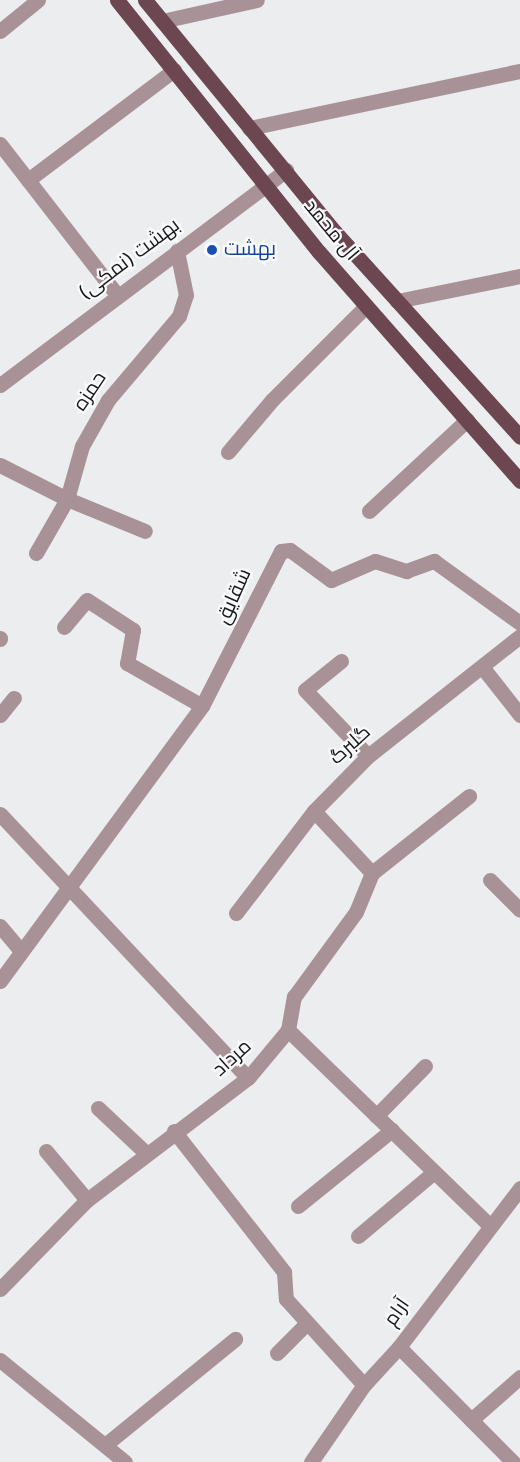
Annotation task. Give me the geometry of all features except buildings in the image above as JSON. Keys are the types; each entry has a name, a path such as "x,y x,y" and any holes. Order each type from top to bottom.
{"main road":[{"name":"آل محمد","path":"117,0 265,186 366,306 520,481"},
{"name":"آل محمد","path":"145,0 249,128 398,301 520,437"}],"street":[{"path":"0,31 38,0"},
{"path":"162,21 256,0"},
{"path":"28,180 174,70"},
{"path":"249,128 520,71"},
{"path":"0,144 118,296"},
{"name":"بهشت (نمکی)","path":"0,385 286,170"},
{"name":"حمزه","path":"36,553 67,499 82,446 108,400 179,316 186,295 177,251"},
{"path":"398,301 520,276"},
{"path":"228,452 272,400 366,306"},
{"path":"369,510 467,420"},
{"path":"0,465 67,499 145,531"},
{"name":"شقایق","path":"0,981 70,890 202,706 281,551 290,550 331,580 375,561 406,571 434,561 520,623"},
{"path":"64,627 87,600 133,630 127,663 202,706"},
{"name":"گلبرگ","path":"236,913 314,811 368,756 483,668 520,636"},
{"path":"341,661 305,690 368,756"},
{"path":"483,668 520,715"},
{"path":"0,715 14,698"},
{"path":"314,811 372,873 470,796"},
{"path":"0,814 248,1078"},
{"name":"مرداد","path":"0,1289 87,1200 174,1131 248,1078 288,1030 294,997 356,912 372,873"},
{"path":"490,880 520,910"},
{"path":"0,926 21,951"},
{"path":"288,1030 490,1226"},
{"path":"376,1116 425,1066"},
{"path":"98,1108 146,1153"},
{"path":"298,1206 392,1130"},
{"path":"174,1131 259,1235 286,1276 283,1294 364,1385"},
{"path":"46,1151 87,1200"},
{"path":"358,1236 435,1172"},
{"name":"آرام","path":"311,1462 364,1385 399,1347 520,1188"},
{"path":"277,1353 307,1323"},
{"path":"105,1445 235,1339"},
{"path":"399,1347 513,1462"},
{"path":"0,1360 125,1462"},
{"path":"471,1420 520,1377"}],"place":[{"name":"بهشت","path":"212,250"}]}
